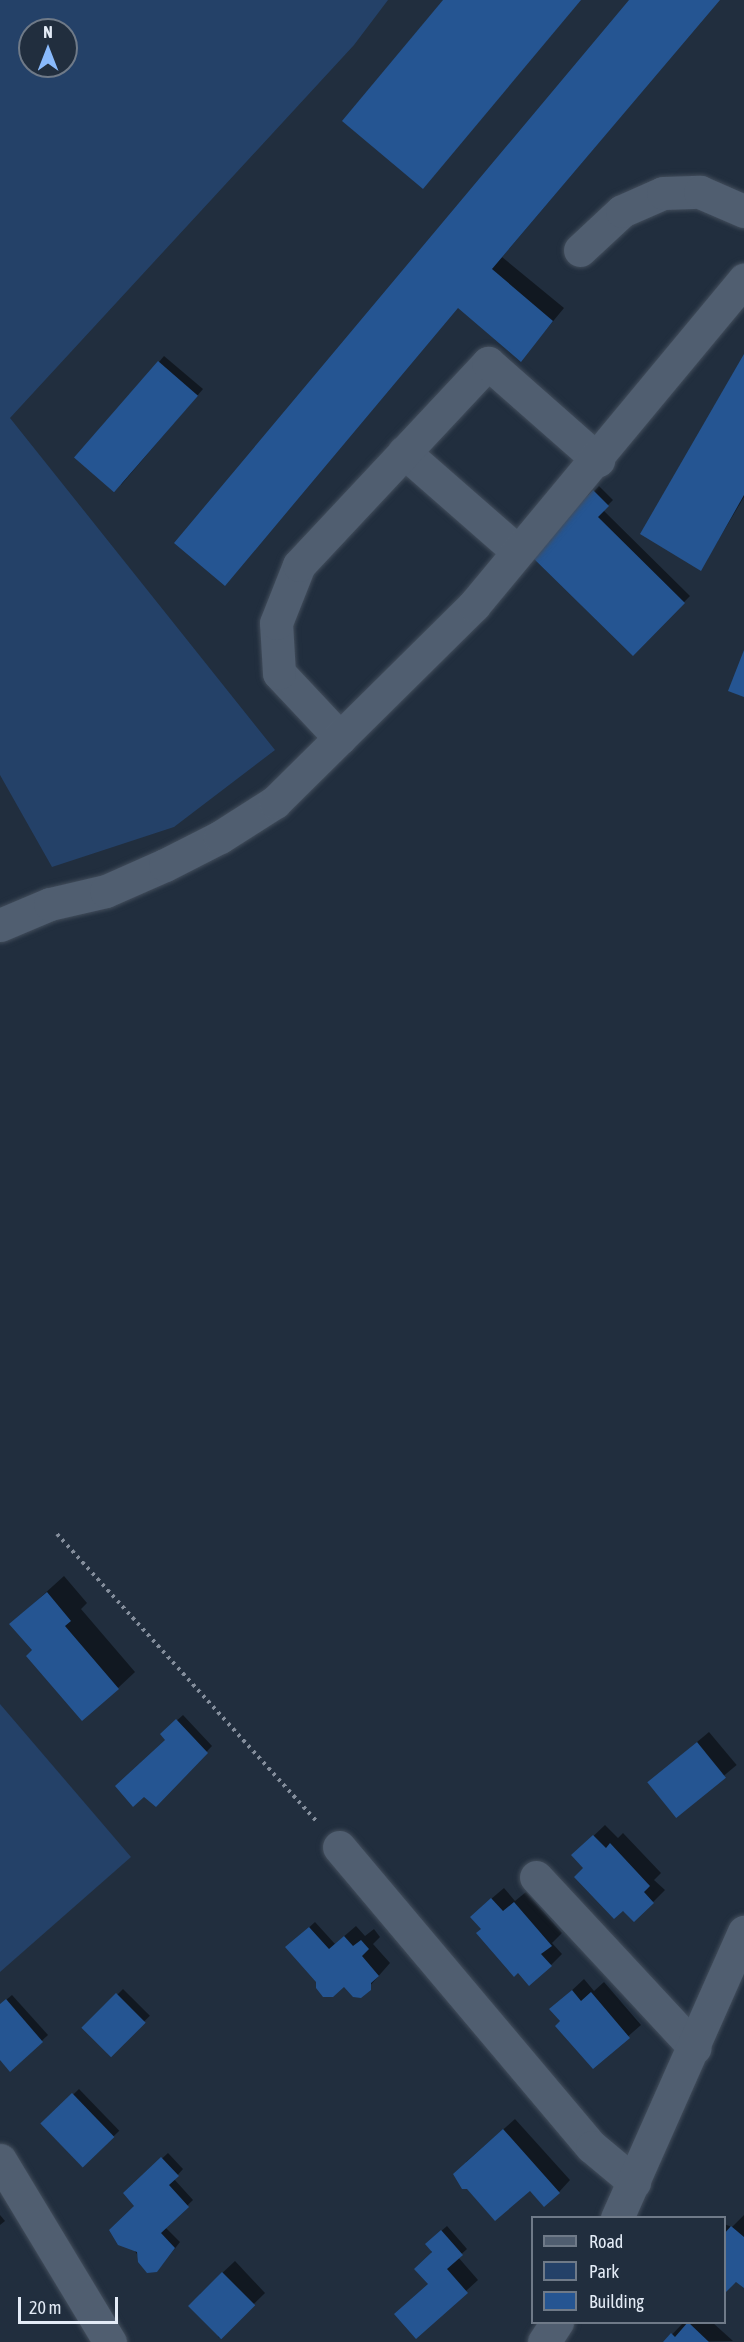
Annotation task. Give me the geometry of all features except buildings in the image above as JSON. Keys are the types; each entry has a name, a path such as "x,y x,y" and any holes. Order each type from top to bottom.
{"street":[{"path":"580,250 622,212 663,192 700,192 744,211"},
{"path":"0,925 50,904 106,891 220,837 274,802 474,605 516,550 598,460 744,280"},
{"path":"340,738 279,673 276,623 299,565 488,363 598,460"},
{"path":"405,452 516,550"},
{"path":"339,1847 592,2147 633,2181"},
{"path":"536,1877 695,2048"},
{"path":"617,2216 695,2048 744,1932"},
{"path":"0,2160 110,2342"},
{"path":"544,2342 556,2324"}],"path":[{"path":"57,1534 339,1847"}],"green space":[{"path":"0,0 388,0 354,45 10,418 275,750 174,827 52,867 0,775"},
{"path":"0,1704 131,1857 0,1972"}]}
